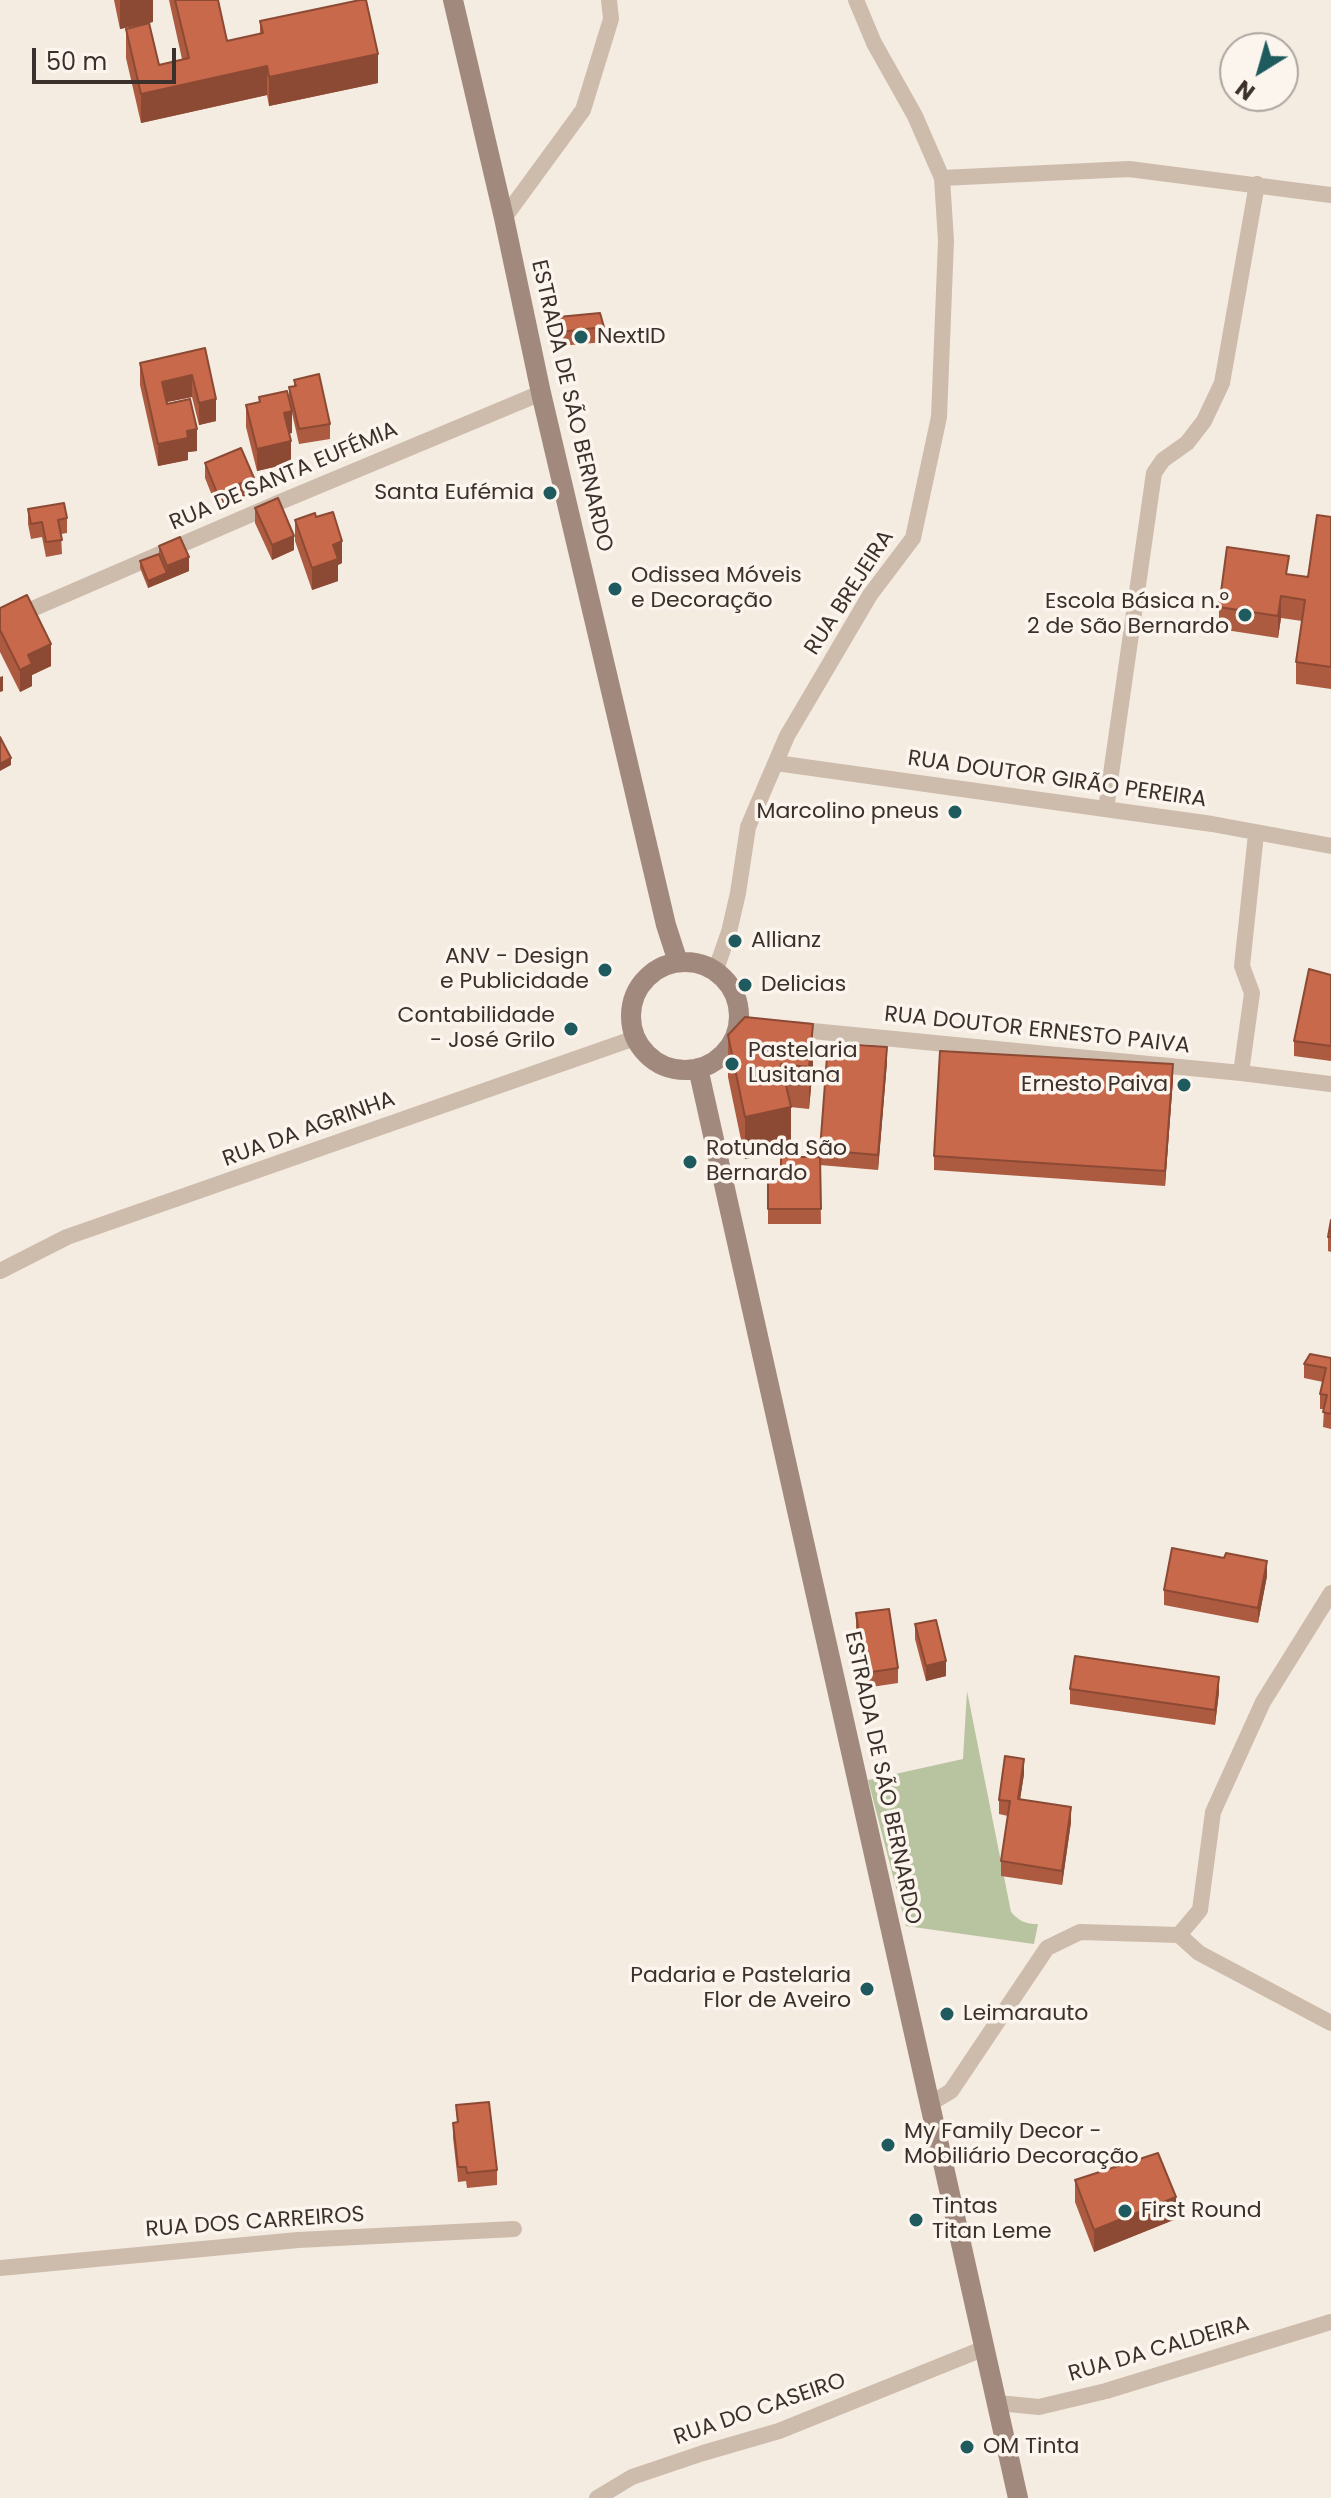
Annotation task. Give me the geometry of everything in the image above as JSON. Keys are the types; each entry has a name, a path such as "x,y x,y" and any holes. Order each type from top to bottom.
{"main road":[{"name":"ESTRADA DE SÃO BERNARDO","path":"453,0 541,393 666,925 678,962"},
{"path":"678,962 691,963 715,972 734,995 744,1024 734,1039 713,1062 698,1068 683,1070 655,1061 635,1038 631,1022 632,1005 638,989 648,976 678,962"},
{"name":"ESTRADA DE SÃO BERNARDO","path":"698,1068 1018,2498"}],"street":[{"path":"504,218 583,110 611,19 609,0"},
{"name":"RUA BREJEIRA","path":"715,972 738,893 748,827 787,736 870,595 913,538 939,417 946,241 942,178 915,116 874,43 856,0"},
{"path":"942,178 1129,169 1331,195"},
{"path":"1106,809 1154,473 1163,460 1187,443 1204,421 1222,383 1257,184"},
{"name":"RUA DE SANTA EUFÉMIA","path":"0,623 541,393"},
{"name":"RUA DOUTOR GIRÃO PEREIRA","path":"776,763 1106,809 1331,846"},
{"path":"1241,1073 1252,993 1242,966 1256,834"},
{"name":"RUA DOUTOR ERNESTO PAIVA","path":"776,1028 1331,1084"},
{"name":"RUA DA AGRINHA","path":"0,1271 67,1237 635,1038"},
{"path":"1179,1935 1200,1910 1213,1812 1263,1702 1331,1593"},
{"path":"928,2105 951,2091 1047,1948 1080,1932 1179,1935 1199,1953 1331,2023"},
{"name":"RUA DOS CARREIROS","path":"0,2268 268,2242 514,2229"},
{"name":"RUA DA CALDEIRA","path":"998,2403 1039,2407 1331,2322"},
{"name":"RUA DO CASEIRO","path":"597,2498 632,2477 779,2431 985,2348"}],"green space":[{"path":"967,1691 1011,1912 1023,1922 1038,1924 1034,1944 906,1926 868,1780 963,1759"}],"building":[{"path":"175,0 218,0 227,41 263,33 260,21 366,0 378,54 269,77 267,66 141,94 126,29 149,23 159,65 189,58"},
{"path":"600,313 604,327 560,332 558,317"},
{"path":"205,348 216,399 199,403 192,375 162,382 167,404 190,399 197,429 187,431 188,438 158,444 140,363"},
{"path":"319,374 330,424 299,429 289,387 296,386 294,380"},
{"path":"287,391 292,411 284,413 291,441 257,449 246,405 260,402 259,397"},
{"path":"241,448 254,478 217,493 205,463"},
{"path":"278,498 294,536 272,545 255,508"},
{"path":"64,503 67,518 58,520 62,540 46,542 42,522 31,524 28,509"},
{"path":"333,512 342,541 333,545 338,559 312,568 295,520 315,513 316,517"},
{"path":"1317,515 1331,517 1331,667 1296,662 1305,600 1281,596 1278,616 1219,607 1227,547 1289,556 1286,574 1308,577"},
{"path":"180,537 189,557 167,566 159,546"},
{"path":"159,554 167,573 148,581 140,561"},
{"path":"27,595 51,644 28,655 32,664 20,670 0,630 0,608"},
{"path":"0,737 11,758 0,764"},
{"path":"1309,969 1331,975 1331,1046 1294,1041"},
{"path":"745,1017 813,1024 809,1067 781,1064 791,1107 745,1117 728,1035"},
{"path":"828,1043 887,1047 878,1155 820,1150"},
{"path":"940,1051 1173,1064 1165,1171 934,1156"},
{"path":"781,1157 820,1157 821,1209 768,1209 768,1175 781,1175"},
{"path":"1310,1354 1331,1358 1331,1414 1323,1412 1327,1395 1320,1394 1326,1368 1304,1364"},
{"path":"1172,1548 1224,1558 1226,1553 1267,1561 1258,1608 1164,1590"},
{"path":"889,1609 898,1668 865,1673 856,1613"},
{"path":"936,1620 946,1661 926,1666 915,1624"},
{"path":"1075,1656 1219,1677 1215,1710 1070,1689"},
{"path":"1005,1756 1024,1759 1018,1799 1071,1807 1062,1871 1001,1861 1010,1801 999,1800"},
{"path":"489,2102 497,2170 467,2173 466,2167 458,2167 453,2123 458,2122 456,2105"},
{"path":"1158,2153 1176,2197 1094,2230 1075,2180"}],"place":[{"name":"NextID","path":"581,337"},
{"name":"Santa Eufémia","path":"550,493"},
{"name":"Odissea Móveis e Decoração","path":"615,589"},
{"name":"Escola Básica n.º 2 de São Bernardo","path":"1245,615"},
{"name":"Marcolino pneus","path":"955,812"},
{"name":"Allianz","path":"735,941"},
{"name":"ANV - Design e Publicidade","path":"605,970"},
{"name":"Delicias","path":"745,985"},
{"name":"Contabilidade - José Grilo","path":"571,1029"},
{"name":"Pastelaria Lusitana","path":"732,1064"},
{"name":"Ernesto Paiva","path":"1184,1085"},
{"name":"Rotunda São Bernardo","path":"690,1162"},
{"name":"Padaria e Pastelaria Flor de Aveiro","path":"867,1989"},
{"name":"Leimarauto","path":"947,2014"},
{"name":"My Family Decor - Mobiliário Decoração","path":"888,2145"},
{"name":"First Round","path":"1125,2211"},
{"name":"Tintas Titan Leme","path":"916,2220"},
{"name":"OM Tinta","path":"967,2447"}]}
